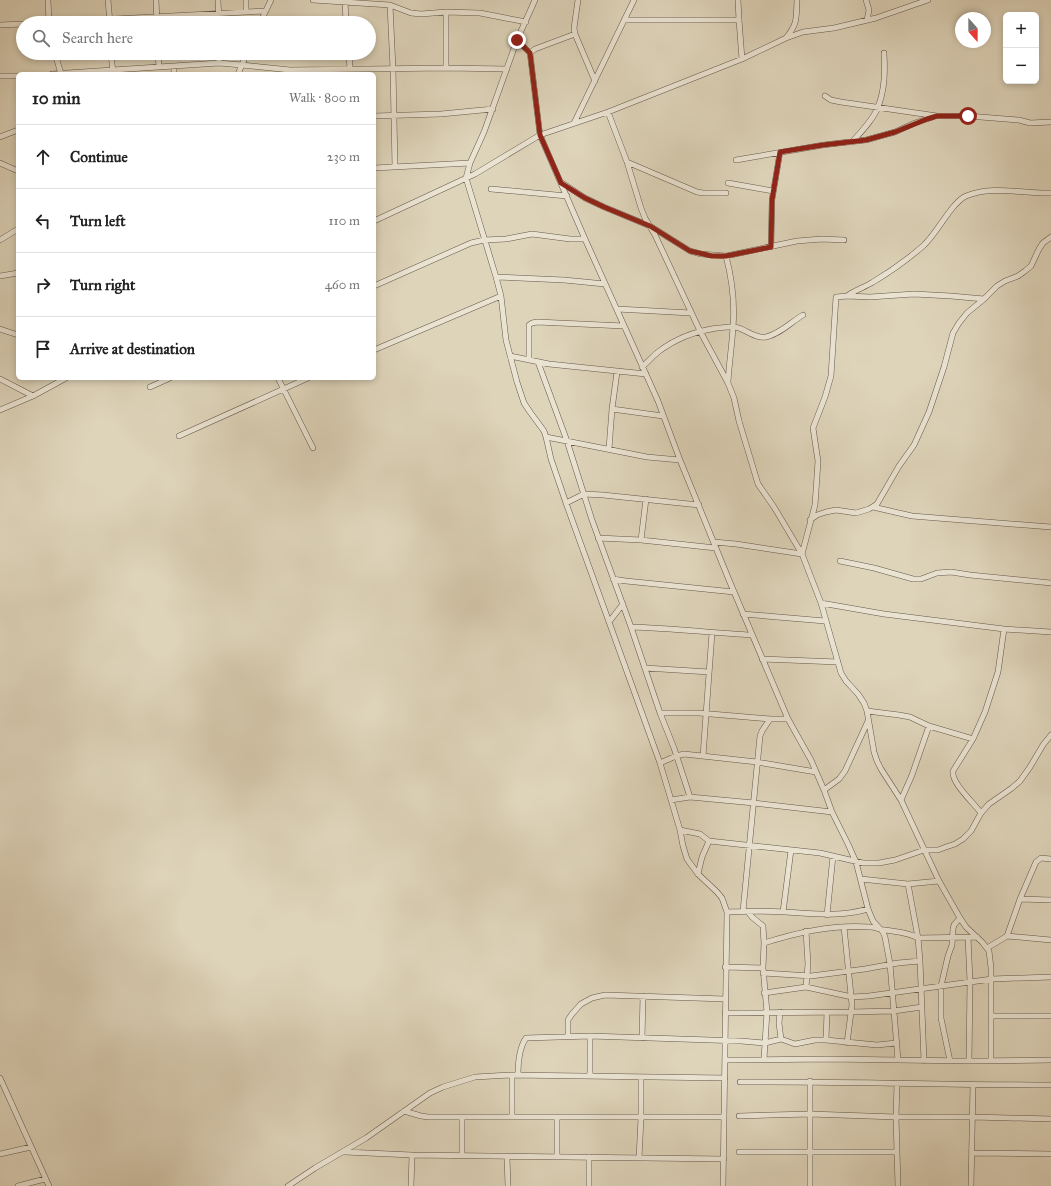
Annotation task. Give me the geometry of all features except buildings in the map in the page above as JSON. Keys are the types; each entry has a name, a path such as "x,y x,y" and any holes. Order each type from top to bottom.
{"street":[{"path":"48,0 49,16"},
{"path":"108,0 109,16"},
{"path":"156,0 157,16 265,11"},
{"path":"218,0 219,13"},
{"path":"246,0 246,12"},
{"path":"263,16 270,0"},
{"path":"313,0 390,5 411,13 421,14 446,12 480,13 526,22"},
{"path":"535,0 517,40 493,109 470,163 466,178 501,296 506,340 524,402 546,436 551,459 566,503 660,763 672,800 687,859 698,874 722,898 727,912 725,967 726,1060 724,1186"},
{"path":"578,0 574,28 575,34 595,81"},
{"path":"574,124 634,0"},
{"path":"738,0 742,59"},
{"path":"786,38 794,28 797,0"},
{"path":"866,0 869,10 867,20"},
{"path":"376,220 475,174 540,135 608,112 742,59 786,38 803,32 834,28 867,20 928,0"},
{"path":"345,1 346,16"},
{"path":"390,5 395,167"},
{"path":"446,12 446,68"},
{"path":"624,20 739,20"},
{"path":"0,25 16,24"},
{"path":"530,53 535,49 575,34"},
{"path":"517,40 530,53 540,135 664,416 680,460 743,614 788,719 811,760 832,812 856,862 868,909 873,921 885,937 890,964 898,1060"},
{"path":"852,142 864,128 878,107 884,87 884,53"},
{"path":"57,60 60,72"},
{"path":"112,60 113,72 219,63 290,72 320,72 350,69 507,69"},
{"path":"158,60 159,67"},
{"path":"239,72 244,60"},
{"path":"349,60 350,69"},
{"path":"174,66 174,72"},
{"path":"0,76 16,76"},
{"path":"825,96 831,100 841,102 937,116 968,116 1019,120 1030,123 1051,122"},
{"path":"376,116 493,109"},
{"path":"608,112 627,162 641,208 656,234 691,313 728,383 734,398 739,421 758,484 774,507 802,554 821,604 842,673 846,682 858,694 864,703 872,733 874,752 881,770 901,800 939,881 960,918 966,927 987,948 990,957 992,979 991,1060"},
{"path":"736,160 823,145 866,140 895,132 937,116"},
{"path":"0,137 16,131"},
{"path":"771,247 773,191 780,152"},
{"path":"627,162 697,192 726,193"},
{"path":"0,163 16,170"},
{"path":"376,168 470,163"},
{"path":"561,183 585,198 650,226 690,251 712,256 726,256 797,241 822,239 844,240"},
{"path":"728,183 773,191"},
{"path":"491,189 567,196"},
{"path":"846,296 872,283 889,272 923,246 935,233 955,205 966,196 992,190 1051,194"},
{"path":"0,240 16,230"},
{"path":"376,285 471,243 484,240 532,234 570,239 585,239"},
{"path":"810,520 817,515 826,512 836,510 856,513 877,504 914,445 929,412 944,367 953,333 959,323 967,313 997,286 1018,276 1031,266 1043,243 1051,237"},
{"path":"726,256 732,289 733,326 728,383"},
{"path":"0,276 16,273"},
{"path":"496,277 564,280 605,284"},
{"path":"802,554 815,504 818,461 813,428 831,376 836,297 846,296 870,298 914,294 984,299"},
{"path":"376,349 501,296"},
{"path":"617,309 691,313"},
{"path":"642,367 658,352 666,347 700,331 733,326 741,328 759,337 771,336 802,315"},
{"path":"530,360 529,325 532,323 624,326"},
{"path":"0,328 16,334"},
{"path":"510,356 538,362 617,372 646,374"},
{"path":"538,362 567,441 598,538 623,604 690,797"},
{"path":"609,449 617,372"},
{"path":"0,379 33,396"},
{"path":"0,410 33,396 62,380"},
{"path":"150,387 166,380"},
{"path":"279,380 313,448"},
{"path":"179,436 303,380"},
{"path":"612,409 664,416"},
{"path":"546,436 648,457 680,460"},
{"path":"566,503 584,494 699,505"},
{"path":"641,540 646,499"},
{"path":"873,507 912,516 1051,527"},
{"path":"598,538 641,540 716,548"},
{"path":"714,542 762,547 802,554"},
{"path":"840,561 874,568 913,579 921,579 937,573 951,572 1051,583"},
{"path":"613,579 734,592"},
{"path":"609,622 623,604"},
{"path":"821,604 884,614 1004,629 1051,632"},
{"path":"743,614 825,621"},
{"path":"631,627 752,635"},
{"path":"981,813 959,787 953,775 973,739 985,712 998,672 1004,629"},
{"path":"703,756 712,633"},
{"path":"762,659 838,662"},
{"path":"645,668 709,672"},
{"path":"867,711 899,715 929,726 973,739"},
{"path":"660,713 788,719"},
{"path":"764,1060 767,1012 764,993 763,926 746,911 750,845 760,736 770,719"},
{"path":"824,790 839,779 845,771 868,720"},
{"path":"901,800 912,776 929,726"},
{"path":"680,830 700,834 709,841 833,856 856,862 879,863 895,860 924,850 938,850 955,844 971,831 981,813 989,804 1020,781 1051,735"},
{"path":"660,763 684,754 758,762 816,772"},
{"path":"672,800 690,797 832,812"},
{"path":"698,874 702,857 709,841"},
{"path":"783,912 791,850"},
{"path":"827,915 833,856"},
{"path":"1007,936 1020,900 1038,860 1041,858 1051,859"},
{"path":"861,879 908,884 939,881"},
{"path":"908,884 918,938 922,988 924,1061"},
{"path":"1020,900 1051,900"},
{"path":"727,912 783,912 827,915 850,914 868,909"},
{"path":"950,1061 941,1018 941,986 952,945 954,925 960,918"},
{"path":"764,943 806,931 844,927 871,927 910,934 918,938 977,937"},
{"path":"844,927 852,997 852,1012 847,1042"},
{"path":"806,931 808,951 806,987"},
{"path":"987,948 1007,936 1051,940"},
{"path":"968,938 970,982 969,1062"},
{"path":"725,967 807,976 920,961"},
{"path":"764,993 806,987 852,997 992,979 1051,977"},
{"path":"568,1036 568,1020 581,1004 592,998 605,996 643,996 725,999"},
{"path":"642,1038 643,996"},
{"path":"725,1012 894,1011 922,1007"},
{"path":"780,1012 779,1030 781,1039"},
{"path":"826,1040 827,1012"},
{"path":"991,1016 1051,1016"},
{"path":"512,1117 515,1075 522,1044 526,1038 590,1036 725,1040 765,1043 781,1039 795,1044 815,1040 877,1045 896,1043"},
{"path":"590,1036 590,1076"},
{"path":"726,1060 898,1060 969,1062 991,1060 1051,1060"},
{"path":"288,1186 366,1138 430,1093 443,1087 475,1077 515,1075 725,1078"},
{"path":"639,1158 641,1077"},
{"path":"0,1078 49,1186"},
{"path":"810,1081 810,1186"},
{"path":"740,1082 810,1081 897,1084 1051,1085"},
{"path":"897,1084 896,1152 898,1186"},
{"path":"972,1186 973,1085"},
{"path":"404,1111 421,1116 462,1117 724,1117"},
{"path":"739,1116 810,1114 896,1117 1051,1119"},
{"path":"462,1117 462,1156"},
{"path":"557,1117 557,1157"},
{"path":"0,1154 31,1148"},
{"path":"344,1152 507,1157 724,1159"},
{"path":"739,1152 896,1152"},
{"path":"972,1153 1051,1154"},
{"path":"411,1186 412,1155"},
{"path":"507,1157 508,1186"},
{"path":"589,1157 590,1186"},
{"path":"18,1186 45,1179"}],"route":[{"path":"517,40 530,53 540,135 561,183 585,198 650,226 690,251 712,256 726,256 771,247 772,200 780,152 866,140 895,132 937,116 968,116"}]}
